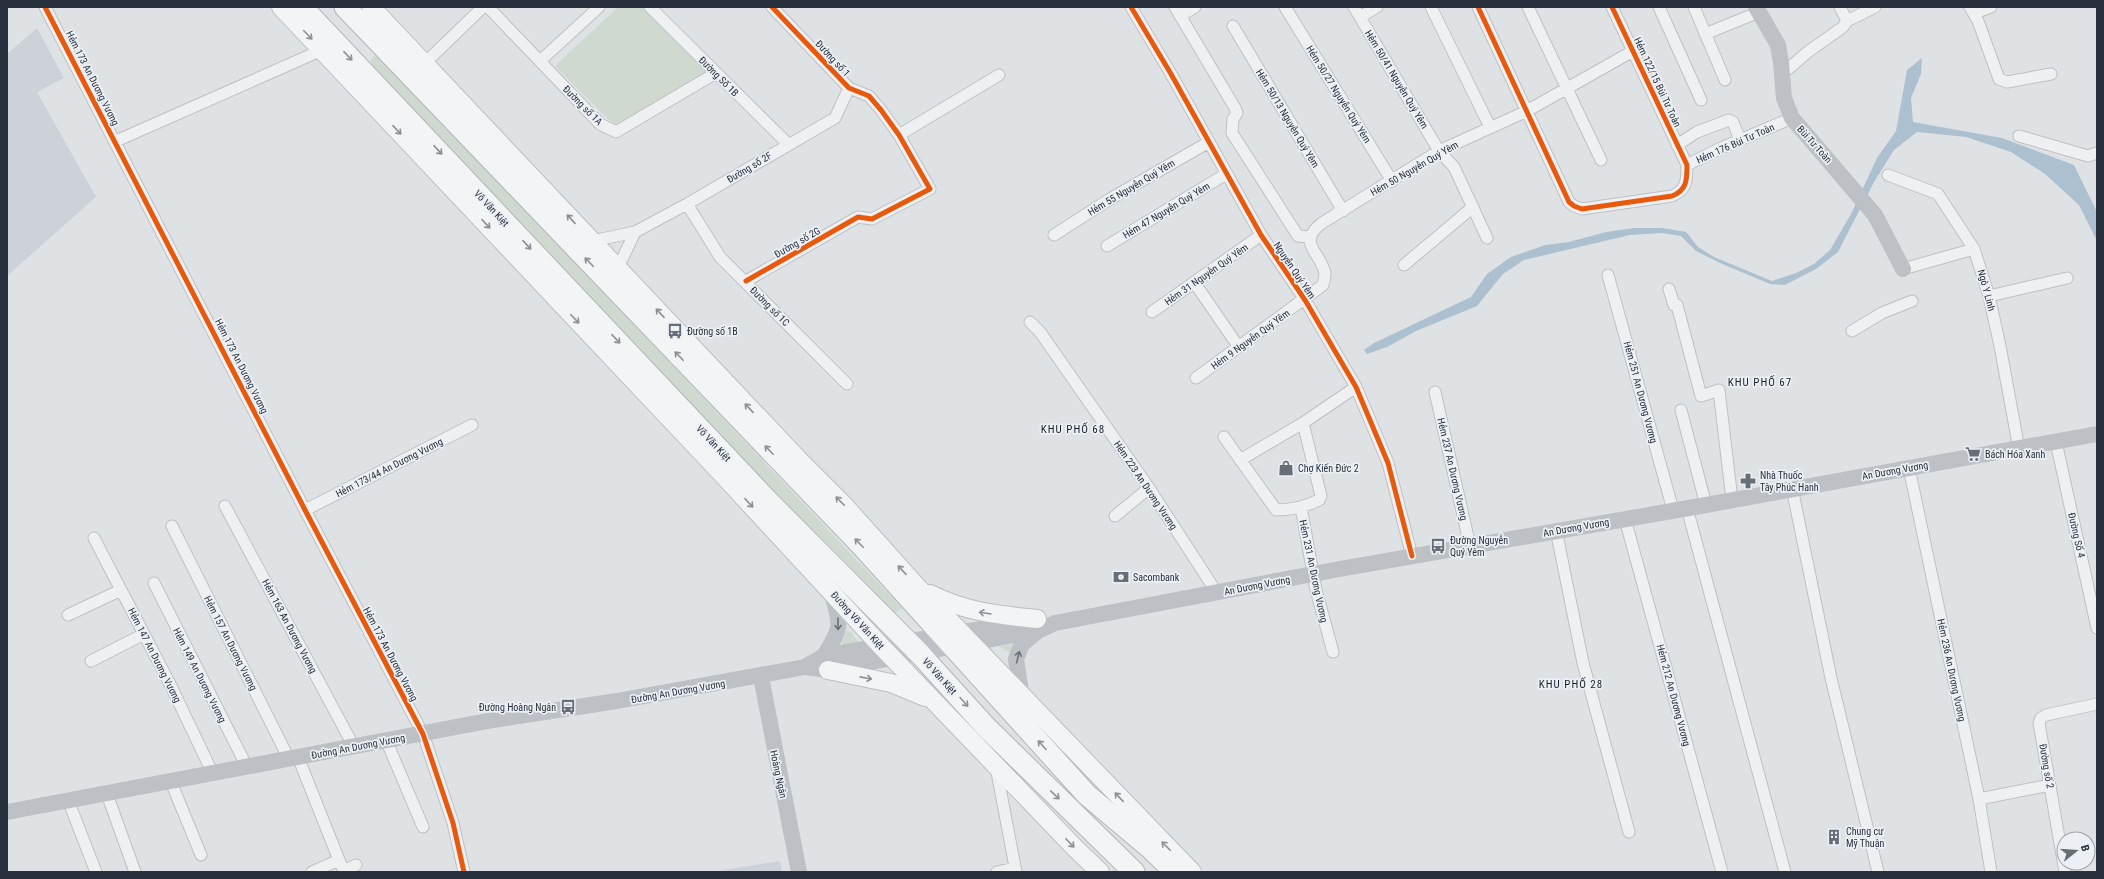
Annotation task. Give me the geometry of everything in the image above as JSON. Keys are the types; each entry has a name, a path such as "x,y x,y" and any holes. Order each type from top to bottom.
{"highway":[{"name":"Võ Văn Kiệt","path":"302,7 327,44 746,477 766,500 913,647 986,727 1134,872"},
{"path":"327,44 357,10 862,546 958,639 1086,795 1150,848 1180,869"},
{"path":"722,474 746,477"},
{"path":"766,500 768,523"},
{"path":"1146,826 1150,848"}],"main road":[{"name":"Võ Văn Kiệt","path":"281,7 327,44 722,474"},
{"name":"Bùi Tư Toàn","path":"1757,9 1778,45 1784,98 1792,118 1868,206 1880,223 1903,269"},
{"path":"357,10 425,63 798,459 842,503 920,590 958,639 1021,692 1146,826 1180,869"},
{"name":"An Dương Vương","path":"1055,622 1556,530 1706,505 1792,488 2097,434"},
{"name":"Đường Võ Văn Kiệt","path":"722,474 886,652 995,764"},
{"path":"830,590 838,614 840,628 826,663 891,683 936,703"},
{"path":"920,590 947,602 982,613 1038,625 1022,644 1016,659 1021,692"},
{"name":"Đường An Dương Vương","path":"7,812 386,740 761,677 826,663 1055,622"},
{"name":"Hoàng Ngân","path":"761,677 799,872"},
{"path":"995,764 1100,872"}],"street":[{"name":"Hẻm 173 An Dương Vương","path":"45,7 116,141 305,510 423,734 453,823 464,872"},
{"path":"425,63 482,7"},
{"name":"Đường số 1A","path":"488,7 600,124 616,132 716,73"},
{"path":"540,61 599,7"},
{"name":"Đường Số 1B","path":"650,7 788,144"},
{"name":"Đường số 1","path":"772,7 849,88 868,96 881,110 899,135 930,189 872,219 858,217"},
{"name":"Nguyễn Quý Yêm","path":"1131,7 1261,235 1305,300 1356,387 1388,463 1412,556"},
{"path":"1195,7 1177,12 1235,108 1237,113 1233,119 1232,133 1298,236 1310,237 1311,247 1325,275 1323,285 1305,300"},
{"name":"Hẻm 50/27 Nguyễn Quý Yêm","path":"1285,7 1392,180"},
{"name":"Hẻm 50/41 Nguyễn Quý Yêm","path":"1354,7 1440,151 1454,167 1487,238"},
{"path":"1360,17 1378,7"},
{"path":"1431,7 1490,127"},
{"name":"Hẻm 176 Bùi Tư Toàn","path":"1478,7 1525,112 1569,202 1582,209 1672,196 1681,192 1686,186 1687,165 1792,118"},
{"path":"1528,7 1601,160"},
{"name":"Hẻm 122/15 Bùi Tư Toàn","path":"1612,7 1687,165"},
{"path":"1659,7 1700,100"},
{"path":"1694,7 1725,80"},
{"path":"1840,7 1847,21"},
{"path":"1782,74 1809,51 1843,27 1847,21 1875,7"},
{"path":"1991,7 1972,10 1985,39 1999,79 2003,82 2051,74"},
{"path":"1705,34 1757,9"},
{"name":"Hẻm 50/13 Nguyễn Quý Yêm","path":"1233,26 1342,211"},
{"path":"116,141 327,44"},
{"name":"Hẻm 50 Nguyễn Quý Yêm","path":"1310,237 1315,229 1342,211 1440,151 1525,112 1633,51"},
{"path":"899,135 999,75"},
{"name":"Đường số 2F","path":"592,241 635,232 688,204 788,144 835,118 849,88"},
{"path":"1677,145 1697,132 1729,120 1733,122 1740,140"},
{"path":"2019,136 2088,156 2097,153"},
{"name":"Hẻm 55 Nguyễn Quý Yêm","path":"1054,235 1110,199 1209,142"},
{"name":"Hẻm 47 Nguyễn Quý Yêm","path":"1107,246 1226,174"},
{"name":"Ngô Y Linh","path":"1888,175 1938,194 1974,249 1989,296 2019,449"},
{"name":"Đường số 1C","path":"688,204 720,257 847,384"},
{"path":"1404,265 1473,208"},
{"name":"Đường số 2G","path":"746,282 858,217"},
{"path":"618,268 635,232"},
{"name":"Hẻm 31 Nguyễn Quý Yêm","path":"1152,312 1261,235"},
{"path":"1903,269 1974,249"},
{"name":"Hẻm 251 An Dương Vương","path":"1608,275 1680,509 1785,872"},
{"path":"1989,296 2067,278"},
{"path":"1194,282 1238,346"},
{"path":"1669,289 1674,305 1677,305 1701,396 1719,390 1732,500"},
{"name":"Hẻm 9 Nguyễn Quý Yêm","path":"1196,378 1238,346 1305,300"},
{"path":"1852,331 1882,313 1912,301"},
{"name":"Hẻm 223 An Dương Vương","path":"1030,322 1040,332 1149,488 1217,593"},
{"path":"1240,460 1303,423 1356,387"},
{"name":"Hẻm 237 An Dương Vương","path":"1435,392 1470,546"},
{"path":"1681,410 1706,505"},
{"path":"1300,507 1319,500 1321,496 1303,423"},
{"name":"Hẻm 173/44 An Dương Vương","path":"305,510 472,424"},
{"name":"Hẻm 231 An Dương Vương","path":"1224,437 1276,510 1300,507 1313,574 1333,652"},
{"name":"Đường Số 4","path":"2056,442 2097,628"},
{"name":"Hẻm 236 An Dương Vương","path":"1909,468 1979,799 1991,872"},
{"path":"1115,516 1149,488"},
{"path":"1792,488 1833,686 1878,872"},
{"name":"Hẻm 163 An Dương Vương","path":"225,506 354,747"},
{"name":"Hẻm 212 An Dương Vương","path":"1625,519 1722,872"},
{"name":"Hẻm 157 An Dương Vương","path":"172,526 294,758 339,860"},
{"path":"1556,530 1583,663 1629,832"},
{"name":"Hẻm 147 An Dương Vương","path":"94,538 144,634 213,774"},
{"name":"Hẻm 149 An Dương Vương","path":"154,583 247,767"},
{"path":"68,615 121,590"},
{"path":"91,661 144,634"},
{"name":"Đường số 2","path":"2065,872 2039,724 2041,718 2046,715 2097,704"},
{"path":"386,740 424,827"},
{"path":"995,764 1016,870 997,872"},
{"path":"171,782 201,855"},
{"path":"1979,799 2050,785"},
{"path":"107,794 136,872"},
{"path":"68,800 96,872"},
{"path":"312,872 339,860 344,871 356,865"}],"shaded area":[{"path":"618,7 643,7 708,72 616,127 555,66"},
{"path":"37,28 64,78 37,92 96,197 7,276 7,54"},
{"path":"375,56 382,58 902,608 895,614 834,550 792,511 372,66 371,60"},
{"path":"846,631 851,632 859,643 841,645"},
{"path":"1014,644 1011,653 998,646"},
{"path":"780,861 782,872 711,872"}],"water":[{"path":"1922,58 1921,74 1911,98 1913,122 2002,138 2074,165 2097,212 2097,241 2079,205 2045,174 2011,152 1966,137 1917,132 1894,150 1874,182 1838,252 1816,269 1785,285 1770,284 1720,263 1696,251 1681,236 1662,233 1630,235 1524,260 1503,274 1477,306 1416,331 1387,347 1367,354 1364,350 1374,343 1471,297 1487,274 1511,257 1545,245 1569,242 1606,232 1634,228 1662,228 1686,232 1698,247 1714,257 1772,281 1796,273 1814,264 1830,250 1851,214 1877,158 1896,131 1907,70"}],"cycle path":[{"path":"45,7 305,510 423,734 453,823 464,872"},
{"path":"746,281 858,217 872,219 930,189 899,135 869,96 849,88 772,7"},
{"path":"1131,7 1171,74 1261,235 1305,300 1356,387 1388,463 1412,556"},
{"path":"1478,7 1569,202 1582,209 1672,196 1681,191 1685,184 1687,175 1687,165 1612,7"}],"place":[{"name":"Đường số 1B","path":"675,331"},
{"name":"Bách Hóa Xanh","path":"1973,454"},
{"name":"Chợ Kiến Đức 2","path":"1286,468"},
{"name":"Nhà Thuốc Tây Phúc Hanh","path":"1748,481"},
{"name":"Đường Nguyễn Quý Yêm","path":"1438,546"},
{"name":"Sacombank","path":"1121,577"},
{"name":"Đường Hoàng Ngân","path":"568,707"},
{"name":"Chung cư Mỹ Thuận","path":"1834,837"}],"district":[{"name":"KHU PHỐ 67","path":"1760,382"},
{"name":"KHU PHỐ 68","path":"1073,429"},
{"name":"KHU PHỐ 28","path":"1571,684"}]}
